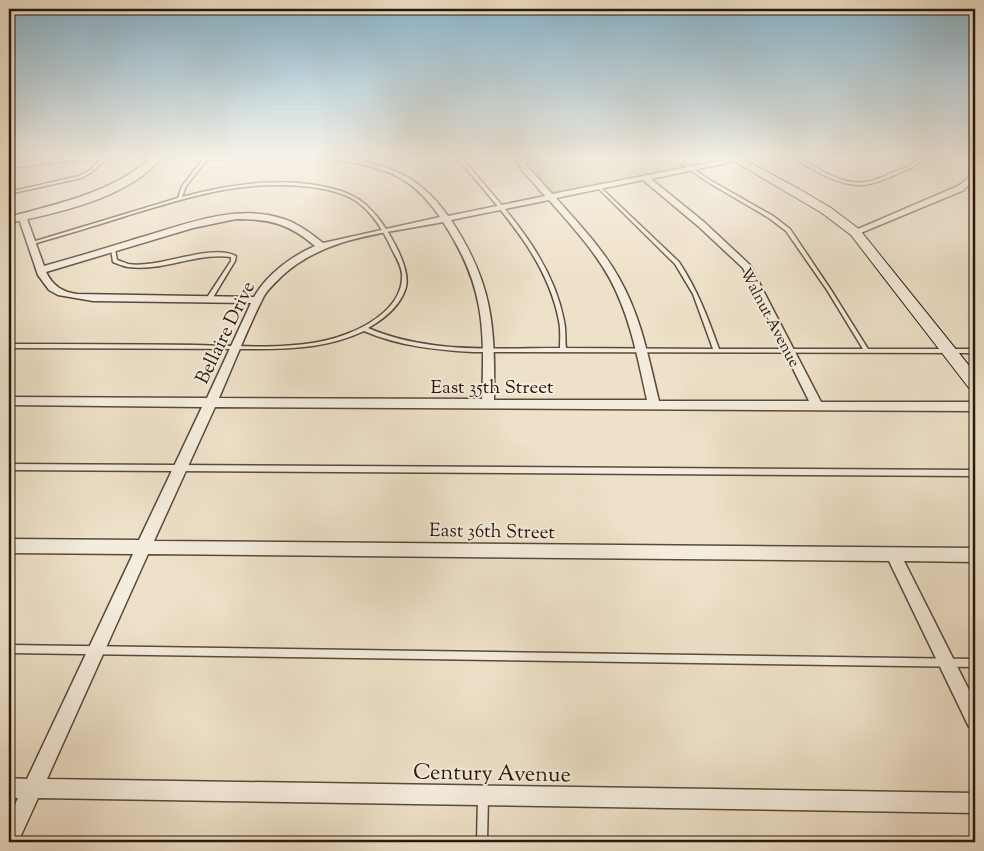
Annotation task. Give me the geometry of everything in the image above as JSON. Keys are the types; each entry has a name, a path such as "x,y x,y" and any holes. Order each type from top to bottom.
{"main road":[{"path":"804,197 840,218 855,232 975,384"}],"street":[{"path":"9,220 89,197"},
{"path":"428,197 463,248 482,294 489,350 488,405"},
{"name":"Bellaire Drive","path":"9,840 236,347 258,300 270,282 284,269 321,246 550,197"},
{"path":"550,197 585,237 615,279 636,331 654,406"},
{"name":"Walnut Avenue","path":"668,197 747,267 818,407"},
{"path":"855,232 940,197"},
{"path":"22,216 47,283 52,288 78,297 258,300"},
{"path":"42,270 216,219 251,216 271,218 295,224 311,235 321,246"},
{"name":"East 35th Street","path":"9,400 210,403 975,407"},
{"name":"East 36th Street","path":"9,546 975,554"},
{"path":"893,554 975,721"},
{"name":"Century Avenue","path":"9,788 975,803"}],"lane":[{"path":"31,243 186,197"},
{"path":"9,346 293,346 319,344 344,338 365,329 397,301 402,294 404,274 384,231 373,214 360,202 349,197"},
{"path":"490,197 524,238 546,275 560,310 564,338 563,350"},
{"path":"609,197 667,252 681,269 699,304 717,351"},
{"path":"738,197 788,230 829,290 867,351"},
{"path":"113,249 116,261 124,266 139,266 220,255 234,256 233,261 209,299"},
{"path":"975,273 973,282 975,286"},
{"path":"365,329 392,339 431,347 489,350 975,351"},
{"path":"9,467 975,473"},
{"path":"9,649 975,663"},
{"path":"482,842 484,796"}]}
